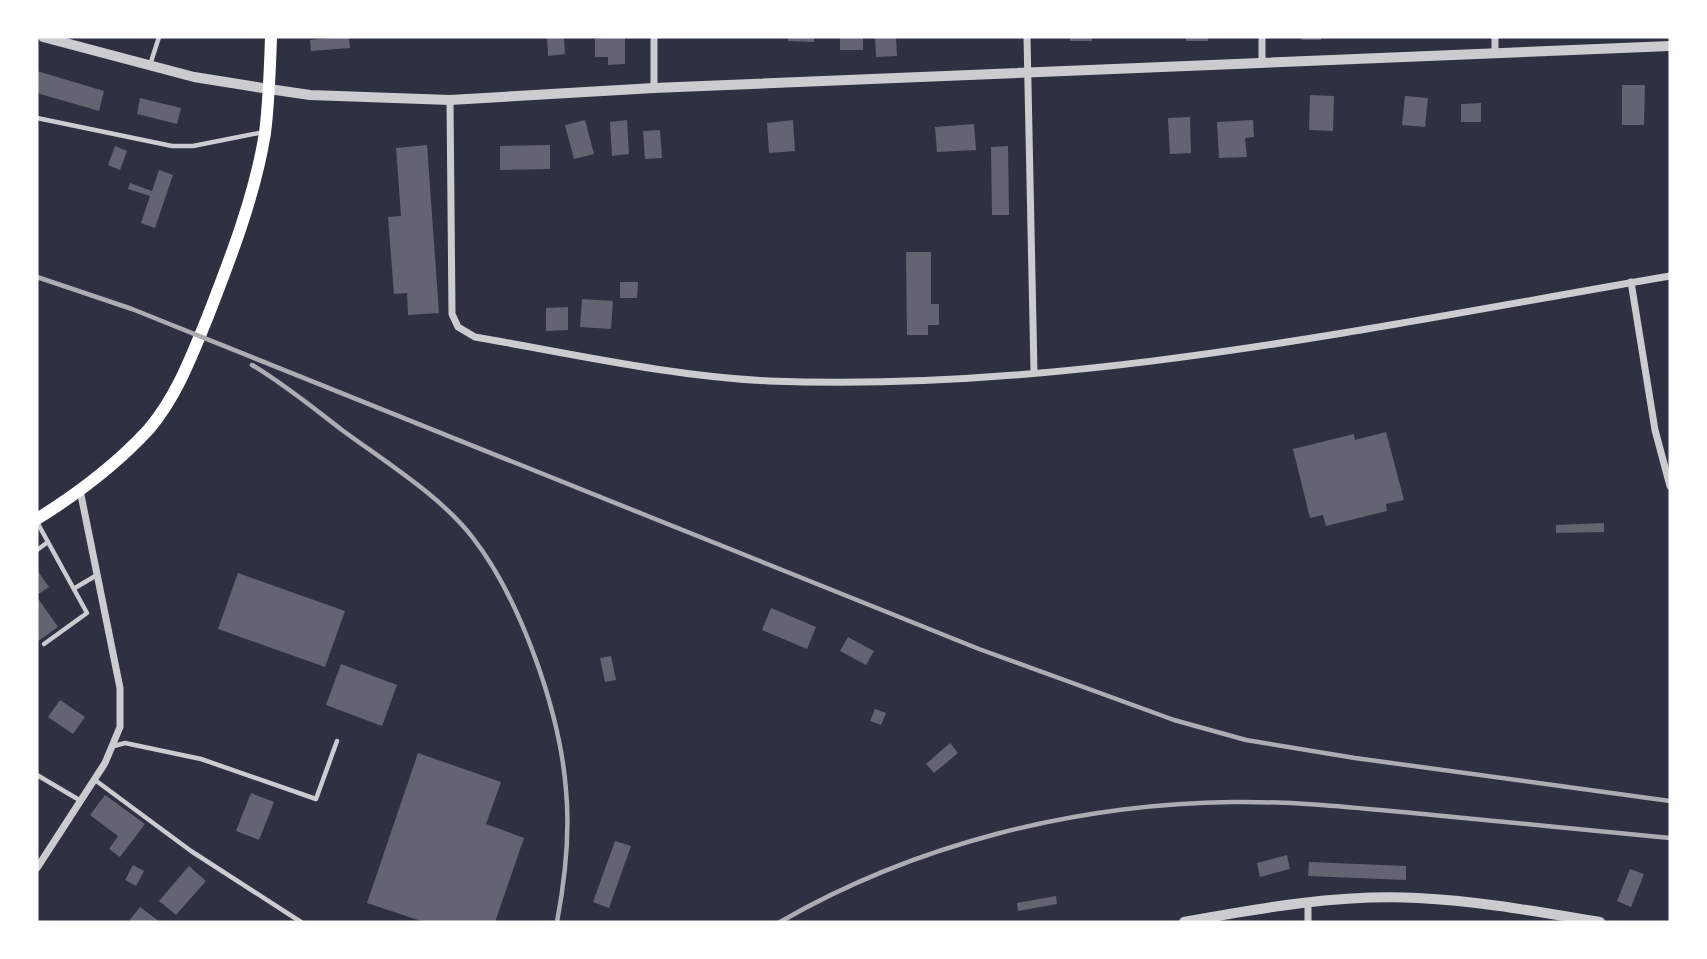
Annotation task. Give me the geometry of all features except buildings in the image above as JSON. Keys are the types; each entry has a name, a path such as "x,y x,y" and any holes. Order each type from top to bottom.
{"main road":[{"path":"37,520 80,490 131,447 167,404 181,380 220,285 251,193 265,132 271,37"}],"street":[{"path":"43,37 194,77 269,89 335,96 450,100 654,88 1670,46"},
{"path":"654,37 654,88"},
{"path":"1027,37 1034,372"},
{"path":"1262,37 1262,62"},
{"path":"1495,37 1495,52"},
{"path":"450,100 453,314 458,327 469,335 642,368 766,380 824,382 1034,372 1217,352 1670,276"},
{"path":"1631,282 1655,430 1670,486"},
{"path":"37,868 114,746 122,707 80,490"},
{"path":"1184,922 1308,903 1416,898 1500,906 1600,922"},
{"path":"1308,903 1308,922"}],"lane":[{"path":"150,65 159,37"},
{"path":"37,118 172,146 193,146 265,132"},
{"path":"37,520 87,613 44,644"},
{"path":"37,550 48,542"},
{"path":"75,588 97,575"},
{"path":"114,746 125,743 201,759 316,799 337,741"},
{"path":"37,775 80,801"},
{"path":"94,780 191,851 300,922"}],"railway":[{"path":"37,277 132,309 979,649 1174,720 1246,740 1355,758 1670,801"},
{"path":"252,365 429,494 460,523 491,563 522,624 547,692 556,726 567,806 567,840 557,922"},
{"path":"780,922 832,895 941,850 1056,820 1173,805 1232,802 1307,804 1670,838"}]}
